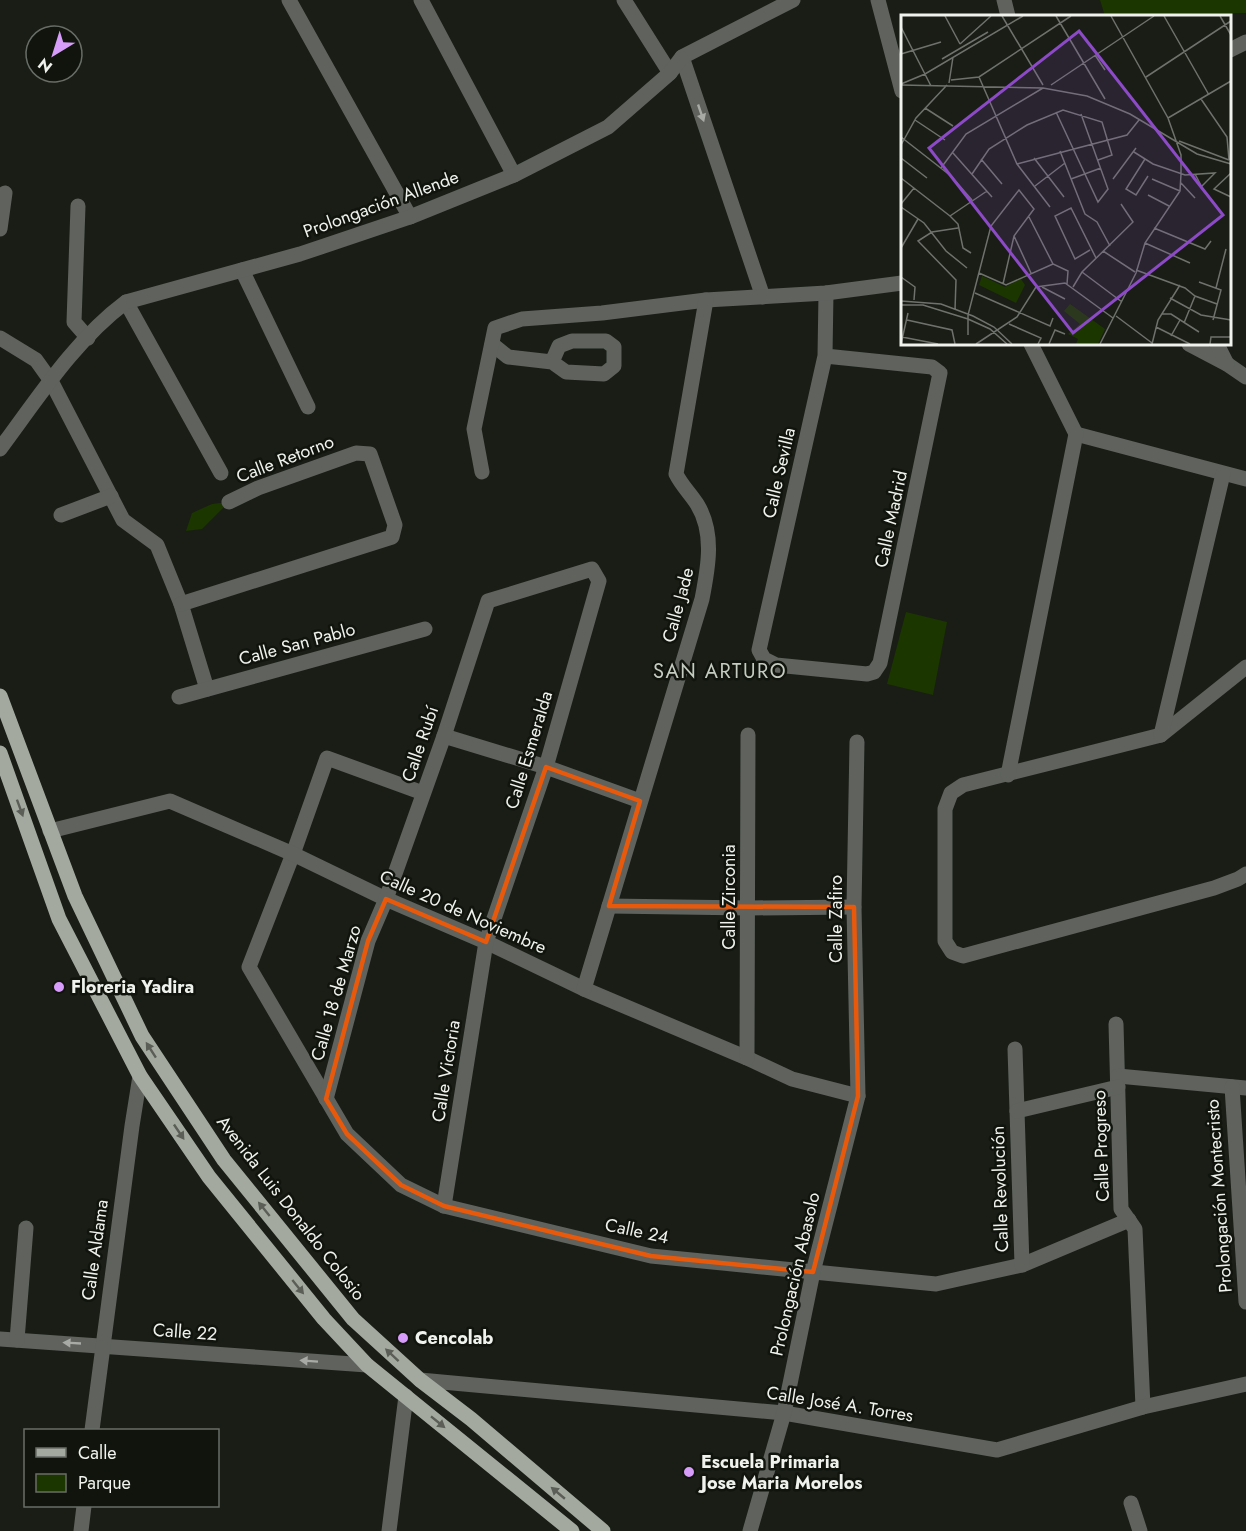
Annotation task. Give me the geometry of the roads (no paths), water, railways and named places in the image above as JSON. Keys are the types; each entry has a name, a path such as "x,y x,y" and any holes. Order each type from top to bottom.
{"main road":[{"name":"Avenida Luis Donaldo Colosio","path":"0,696 75,896 142,1036 224,1160 353,1319 420,1380 471,1419 603,1531"},
{"path":"0,753 59,919 140,1076 209,1177 324,1319 367,1365 572,1531"}],"street":[{"path":"289,0 410,217"},
{"path":"421,0 514,175"},
{"path":"624,0 670,73"},
{"name":"Prolongación Allende","path":"0,449 51,381 104,319 126,302 300,254 410,217 514,175 608,127 670,73 682,57 793,0"},
{"path":"878,0 901,84"},
{"path":"1004,0 1008,15"},
{"path":"1231,50 1246,42"},
{"path":"682,57 763,297"},
{"path":"0,229 5,193"},
{"path":"78,206 74,322 88,338"},
{"path":"242,270 308,407"},
{"path":"482,472 474,429 495,328 522,319 901,283"},
{"name":"Calle Sevilla","path":"826,292 825,356 759,650 764,659 776,665 867,674 874,672"},
{"name":"Calle Jade","path":"584,988 702,599 709,561 706,525 697,503 682,487 676,474 706,300"},
{"path":"126,302 221,472"},
{"path":"0,338 36,360 51,381 123,519 157,544 181,604 207,689"},
{"path":"492,344 508,357 552,362"},
{"path":"1008,775 1076,434 1032,345"},
{"path":"1191,345 1246,377"},
{"path":"1218,345 1227,364"},
{"name":"Calle Madrid","path":"825,356 932,367 940,373 880,663 874,672"},
{"path":"1076,434 1246,479"},
{"name":"Calle Retorno","path":"181,604 392,537 395,525 370,454 356,453 258,488 229,502"},
{"path":"1161,735 1223,474"},
{"path":"61,515 111,496"},
{"name":"Calle Rubí","path":"386,899 444,736 488,601 592,569"},
{"name":"Calle Esmeralda","path":"486,942 546,767 599,581 592,569"},
{"name":"Calle San Pablo","path":"179,697 425,629"},
{"path":"1246,668 1161,735 963,785 951,793 945,809 945,941 952,952 963,956 1214,888 1246,874"},
{"name":"Calle Zirconia","path":"747,1058 748,735"},
{"path":"444,736 546,767 640,801"},
{"name":"Calle Zafiro","path":"857,742 854,907 858,1096"},
{"path":"293,854 327,758 423,793"},
{"name":"Calle 20 de Noviembre","path":"50,831 170,801 293,854 386,899 792,1079 858,1096"},
{"name":"Calle 24","path":"293,854 249,967 347,1134 401,1185 444,1206 651,1256 936,1284 1022,1265 1129,1220"},
{"name":"Calle 18 de Marzo","path":"326,1099 368,941 386,899"},
{"path":"609,906 854,907"},
{"name":"Calle Victoria","path":"444,1206 486,942"},
{"name":"Calle Progreso","path":"1116,1024 1121,1209 1135,1229 1143,1407"},
{"name":"Calle Revolución","path":"1015,1049 1022,1265"},
{"name":"Calle Aldama","path":"92,1429 140,1076"},
{"path":"1017,1111 1118,1082 1239,1087"},
{"name":"Prolongación Montecristo","path":"1239,1087 1246,1302"},
{"name":"Prolongación Abasolo","path":"750,1531 784,1413 813,1272 858,1096"},
{"path":"16,1340 26,1227"},
{"name":"Calle 22","path":"0,1339 367,1365"},
{"name":"Calle José A. Torres","path":"420,1380 784,1413 997,1450 1143,1407 1246,1384"},
{"path":"389,1531 406,1396"},
{"path":"1131,1503 1140,1531"},
{"path":"81,1531 84,1507"}],"place":[{"name":"Floreria Yadira","path":"59,987"},
{"name":"Cencolab","path":"403,1338"},
{"name":"Escuela Primaria Jose Maria Morelos","path":"689,1472"}],"district":[{"name":"SAN ARTURO","path":"720,671"}]}
